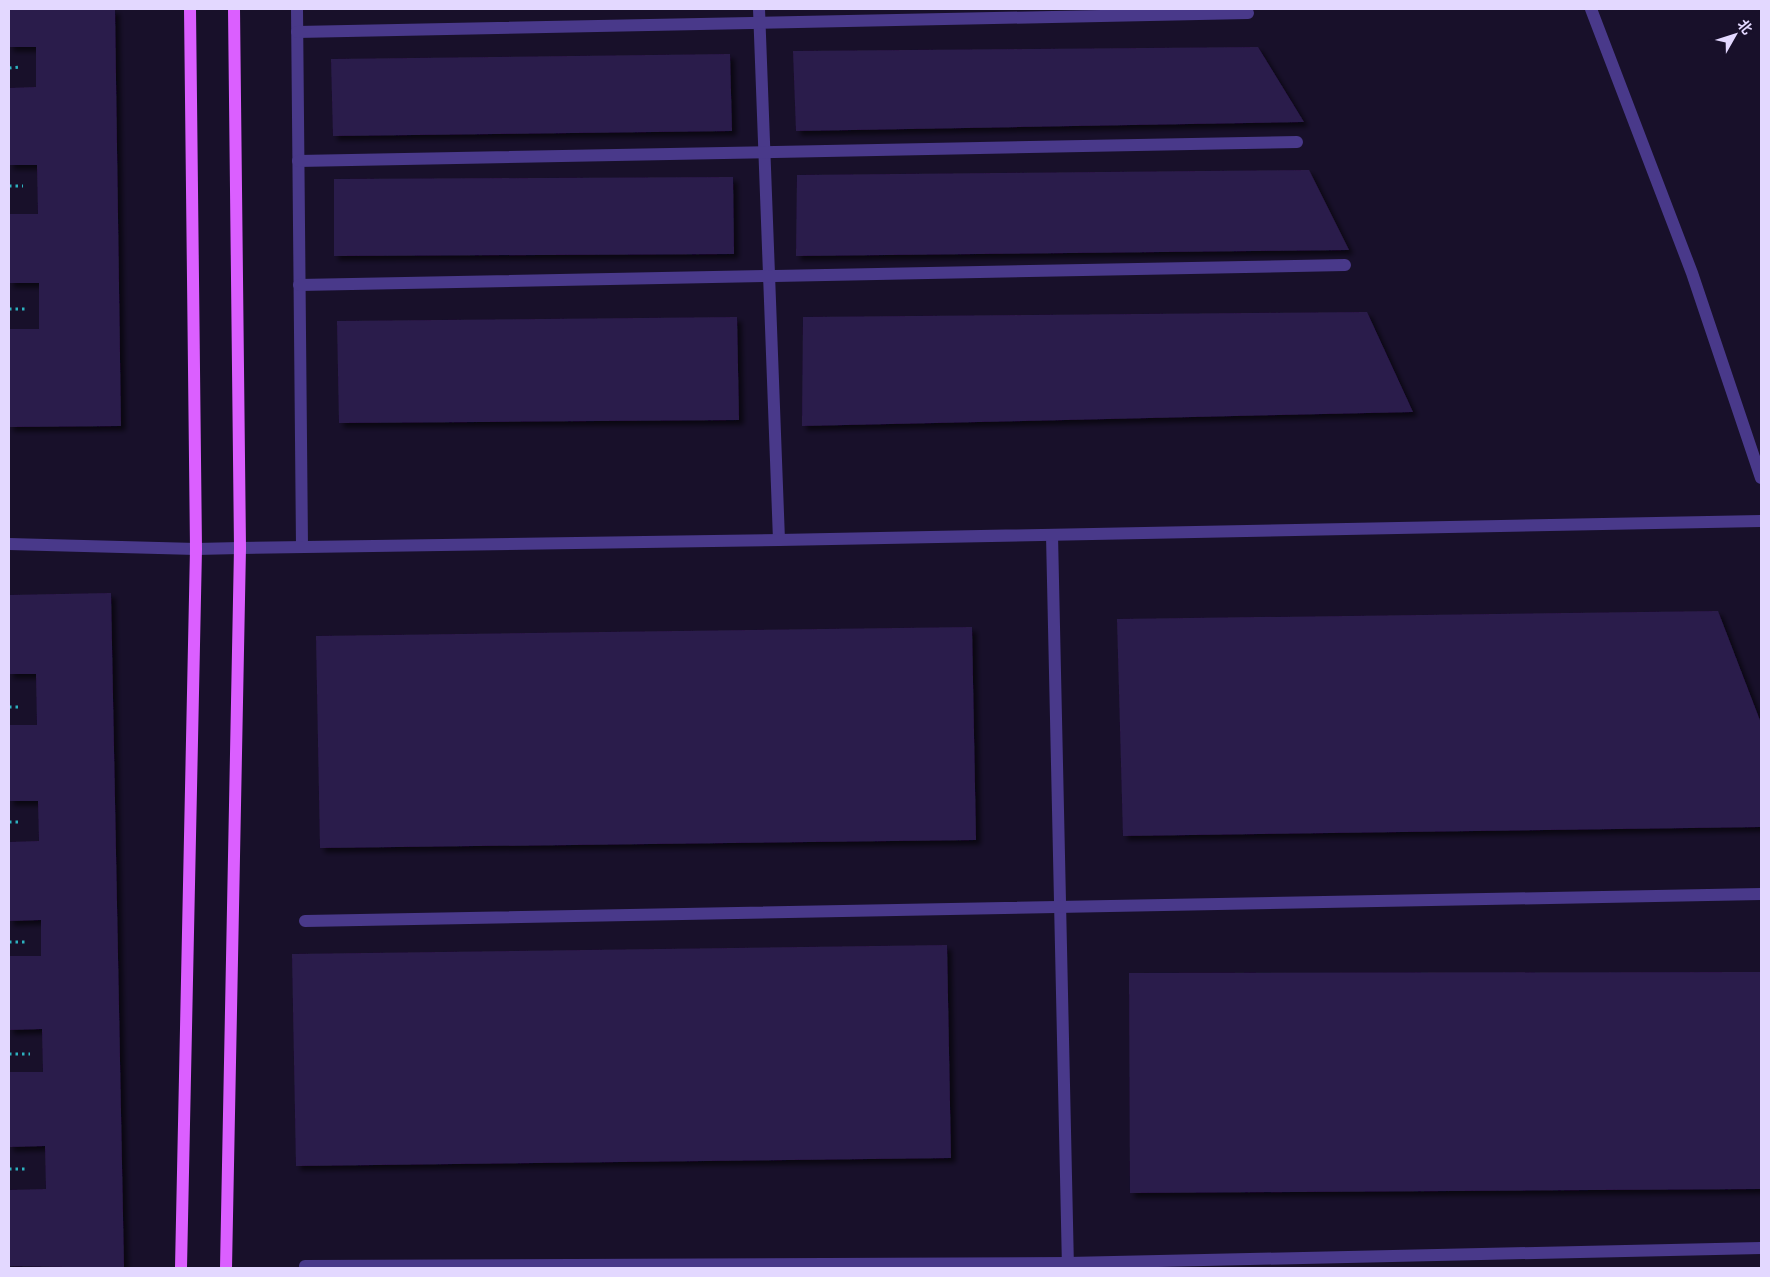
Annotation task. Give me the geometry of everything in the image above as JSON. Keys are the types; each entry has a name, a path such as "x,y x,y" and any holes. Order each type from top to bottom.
{"main road":[{"path":"181,1268 196,549 190,9"},
{"path":"226,1268 240,548 234,9"}],"street":[{"path":"297,9 302,547"},
{"path":"759,9 779,540"},
{"path":"1591,9 1692,274 1761,478"},
{"path":"297,32 1248,13"},
{"path":"298,161 1297,142"},
{"path":"300,285 1344,265"},
{"path":"9,544 196,549 1761,521"},
{"path":"1052,535 1068,1266"},
{"path":"305,921 1761,894"},
{"path":"305,1266 1068,1266 1761,1248"}],"path":[{"path":"9,68 20,67"},
{"path":"9,186 23,186"},
{"path":"9,309 26,309"},
{"path":"9,708 22,708"},
{"path":"9,822 19,822"},
{"path":"9,942 28,942"},
{"path":"9,1054 30,1054"},
{"path":"9,1168 25,1168"}],"building":[{"path":"9,9 115,9 121,426 9,427 9,329 39,329 39,283 9,283 9,214 38,214 37,165 9,165 9,88 36,87 36,47 9,47"},
{"path":"1258,47 1304,122 796,131 793,51"},
{"path":"730,54 732,131 333,136 331,59"},
{"path":"1309,170 1349,250 796,256 797,175"},
{"path":"733,177 734,254 334,256 334,179"},
{"path":"1367,312 1413,412 802,426 803,317"},
{"path":"737,317 739,420 339,423 337,321"},
{"path":"111,593 124,1268 9,1266 9,1190 46,1189 45,1146 9,1147 9,1072 43,1072 42,1029 9,1030 9,956 41,956 41,920 9,921 9,842 39,841 38,801 9,801 9,725 37,725 36,674 9,674 9,595"},
{"path":"1718,611 1761,723 1761,827 1123,836 1117,619"},
{"path":"972,627 976,840 320,848 316,636"},
{"path":"947,945 951,1158 296,1166 292,954"},
{"path":"1761,972 1761,1189 1130,1193 1129,973"}]}
